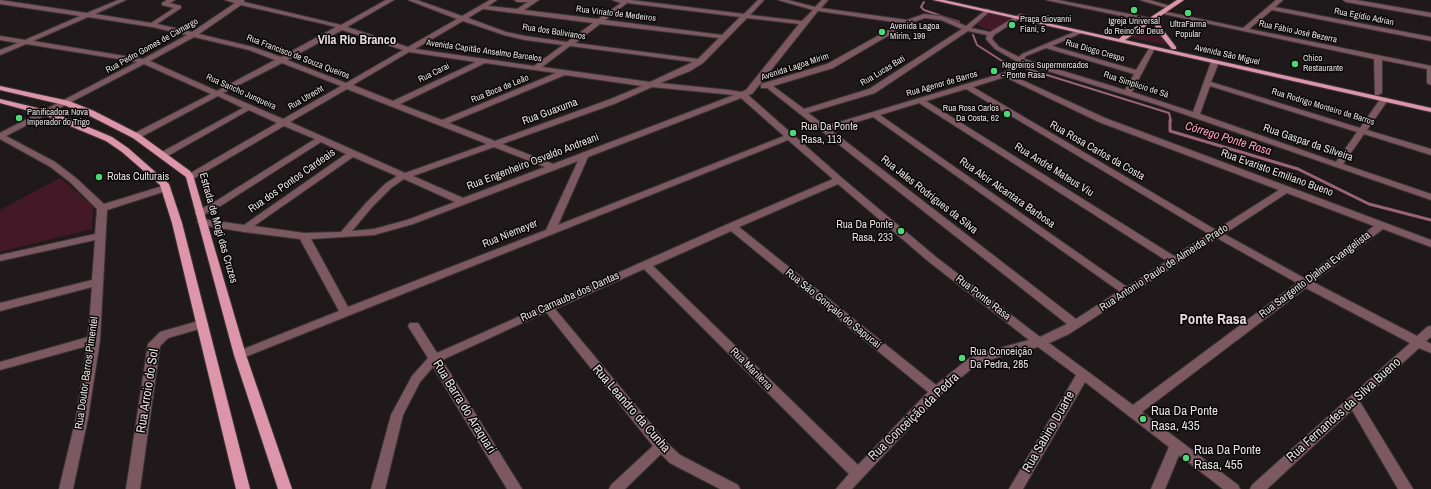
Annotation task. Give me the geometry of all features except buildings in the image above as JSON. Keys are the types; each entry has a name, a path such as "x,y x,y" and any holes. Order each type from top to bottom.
{"main road":[{"name":"Avenida São Miguel","path":"936,0 987,11 1020,16 1079,32 1174,48 1431,110"},
{"name":"Avenida São Miguel","path":"954,0 1123,39 1165,51 1381,97 1431,105"},
{"path":"1123,39 1181,0"},
{"path":"1159,14 1157,24 1160,31 1174,48 1165,51"},
{"path":"1140,27 1160,31"},
{"name":"Estrada de Mogi das Cruzes","path":"0,88 66,103 91,113 136,136 182,168 190,177 240,355 285,489"},
{"path":"0,101 47,113 109,139 119,145 161,181 166,188 177,223 243,489"}],"street":[{"path":"0,8 21,0"},
{"path":"0,53 124,0"},
{"path":"152,25 179,8 164,4 172,0"},
{"name":"Avenida Capitão Anselmo Barcelos","path":"228,0 242,1 303,16 342,27 409,50 653,85 746,93"},
{"path":"136,136 283,59 390,0"},
{"name":"Rua dos Bolivianos","path":"411,0 516,36 700,61"},
{"path":"422,4 429,0"},
{"name":"Rua Utrecht","path":"190,177 494,0"},
{"path":"517,0 535,1"},
{"path":"615,0 804,23"},
{"name":"Rua Guaxuma","path":"344,235 392,182 404,176 494,145 653,85 687,69 700,61 761,0"},
{"path":"782,0 817,9 908,22 919,17 930,16 942,18 968,28 992,33 1020,16"},
{"path":"746,93 825,0"},
{"path":"1049,0 1066,2 1150,20"},
{"path":"1143,0 1170,7"},
{"path":"1244,30 1280,0"},
{"path":"1346,0 1430,15"},
{"name":"Rua Pedro Gomes de Camargo","path":"0,136 47,113 194,34 242,1"},
{"path":"519,11 535,1"},
{"path":"536,68 627,1"},
{"name":"Rua Francisco de Souza Queiros","path":"0,2 152,25 251,48 283,59 494,145 553,167"},
{"name":"Rua Viriato de Medeiros","path":"482,7 724,37"},
{"name":"Rua Egídio Adrian","path":"1271,8 1431,40"},
{"name":"Rua Lucas Bati","path":"802,112 872,91 968,28 987,11"},
{"name":"Rua Fábio José Bezerra","path":"1159,14 1431,68"},
{"name":"Avenida Lagoa Mirim","path":"746,93 830,66 908,22"},
{"name":"Rua Agenor de Barros","path":"824,129 1006,75 1024,55 1079,32"},
{"name":"Rua Simplicio de Sá","path":"992,33 989,39 992,43 1017,63 1128,92 1178,110"},
{"name":"Rua Sancho Junqueira","path":"0,38 144,61 463,202"},
{"name":"Rua Diogo Crespo","path":"1046,46 1139,73"},
{"path":"1128,92 1152,48"},
{"path":"1338,165 1363,130 1381,97 1378,57"},
{"name":"Rua Carai","path":"393,104 483,60"},
{"path":"1195,116 1215,62"},
{"path":"1431,68 1431,83"},
{"name":"Rua Boca de Leão","path":"442,123 565,72"},
{"name":"Rua Evaristo Emiliano Bueno","path":"1006,75 1102,120 1431,244"},
{"name":"Rua Rodrigo Monteiro de Barros","path":"1208,83 1431,152"},
{"name":"Rua Jales Rodrigues da Silva","path":"768,85 1075,324"},
{"name":"Rua Rosa Carlos da Costa","path":"966,87 1216,234 1305,283 1431,349"},
{"name":"Rua Ponte Rasa","path":"746,93 790,136 839,180 932,259 1176,445 1229,488"},
{"name":"Rua Engenheiro Osvaldo Andreani","path":"201,218 244,229 304,236 344,235 374,232 397,226 463,202 746,93"},
{"name":"Rua André Mateus Viu","path":"921,100 1174,261"},
{"path":"163,154 250,107"},
{"name":"Rua Gaspar da Silveira","path":"1178,110 1431,197"},
{"name":"Rua Alcir Alcantara Barbosa","path":"874,114 1127,292"},
{"path":"0,136 52,164 73,180 102,208 166,188"},
{"name":"Rua Niemeyer","path":"240,355 790,136"},
{"path":"201,218 219,203 321,139"},
{"name":"Rua dos Pontos Cardeais","path":"244,229 353,153"},
{"path":"550,231 584,156"},
{"name":"Rua Carnauba dos Dantas","path":"378,489 397,415 416,379 434,359 458,346 839,180"},
{"name":"Rua Antonio Paulo de Almeida Prado","path":"1039,342 1065,331 1287,189"},
{"name":"Rua Doutor Barros Pimentel","path":"66,489 82,418 94,340 102,208"},
{"name":"Rua Sargento Djalma Evangelista","path":"1133,412 1382,225"},
{"name":"Rua São Gonçalo do Sapucaí","path":"731,226 936,392"},
{"path":"0,258 101,236"},
{"path":"304,236 346,313"},
{"name":"Rua Marilena","path":"645,264 857,473"},
{"path":"0,307 98,282"},
{"name":"Rua Leandro da Cunha","path":"548,307 661,446 675,459 733,489"},
{"name":"Rua Arroio do Sol","path":"133,489 154,344 164,335 202,324"},
{"name":"Rua Barra do Araquari","path":"414,326 515,489"},
{"name":"Rua Fernandes da Silva Bueno","path":"1257,489 1431,330"},
{"path":"0,366 94,340"},
{"name":"Rua Conceição da Pedra","path":"843,489 936,392 972,362 985,356 1039,342"},
{"name":"Rua Sabino Duarte","path":"1016,489 1083,374"},
{"path":"1353,401 1395,474 1406,489"},
{"path":"1158,489 1176,445"},
{"path":"616,489 661,446"}],"shaded area":[{"path":"988,13 1012,19 993,30 983,28 976,24"},
{"path":"1141,27 1156,30 1171,46 1128,37"},
{"path":"60,178 93,206 92,229 0,252 0,210"}],"waterway":[{"name":"Córrego Ponte Rasa","path":"924,2 921,7 924,10 959,22"},
{"name":"Córrego Ponte Rasa","path":"973,35 977,45 1002,61 1169,113 1171,121"},
{"name":"Córrego Ponte Rasa","path":"1170,120 1170,131 1298,169 1369,204 1431,220"}],"place":[{"name":"Igreja Universal do Reino de Deus","path":"1134,10"},
{"name":"UltraFarma Popular","path":"1188,13"},
{"name":"Praça Giovanni Fiani, 5","path":"1012,25"},
{"name":"Avenida Lagoa Mirim, 199","path":"882,32"},
{"name":"Chico Restaurante","path":"1295,64"},
{"name":"Negreiros Supermercados - Ponte Rasa","path":"994,71"},
{"name":"Rua Rosa Carlos Da Costa, 62","path":"1007,114"},
{"name":"Panificadora Nova Imperador do Trigo","path":"19,118"},
{"name":"Rua Da Ponte Rasa, 113","path":"793,133"},
{"name":"Rotas Culturais","path":"99,177"},
{"name":"Rua Da Ponte Rasa, 233","path":"901,231"},
{"name":"Rua Conceição Da Pedra, 285","path":"962,358"},
{"name":"Rua Da Ponte Rasa, 435","path":"1143,419"},
{"name":"Rua Da Ponte Rasa, 455","path":"1186,458"}],"district":[{"name":"Vila Rio Branco","path":"357,41"},
{"name":"Ponte Rasa","path":"1213,320"}]}
